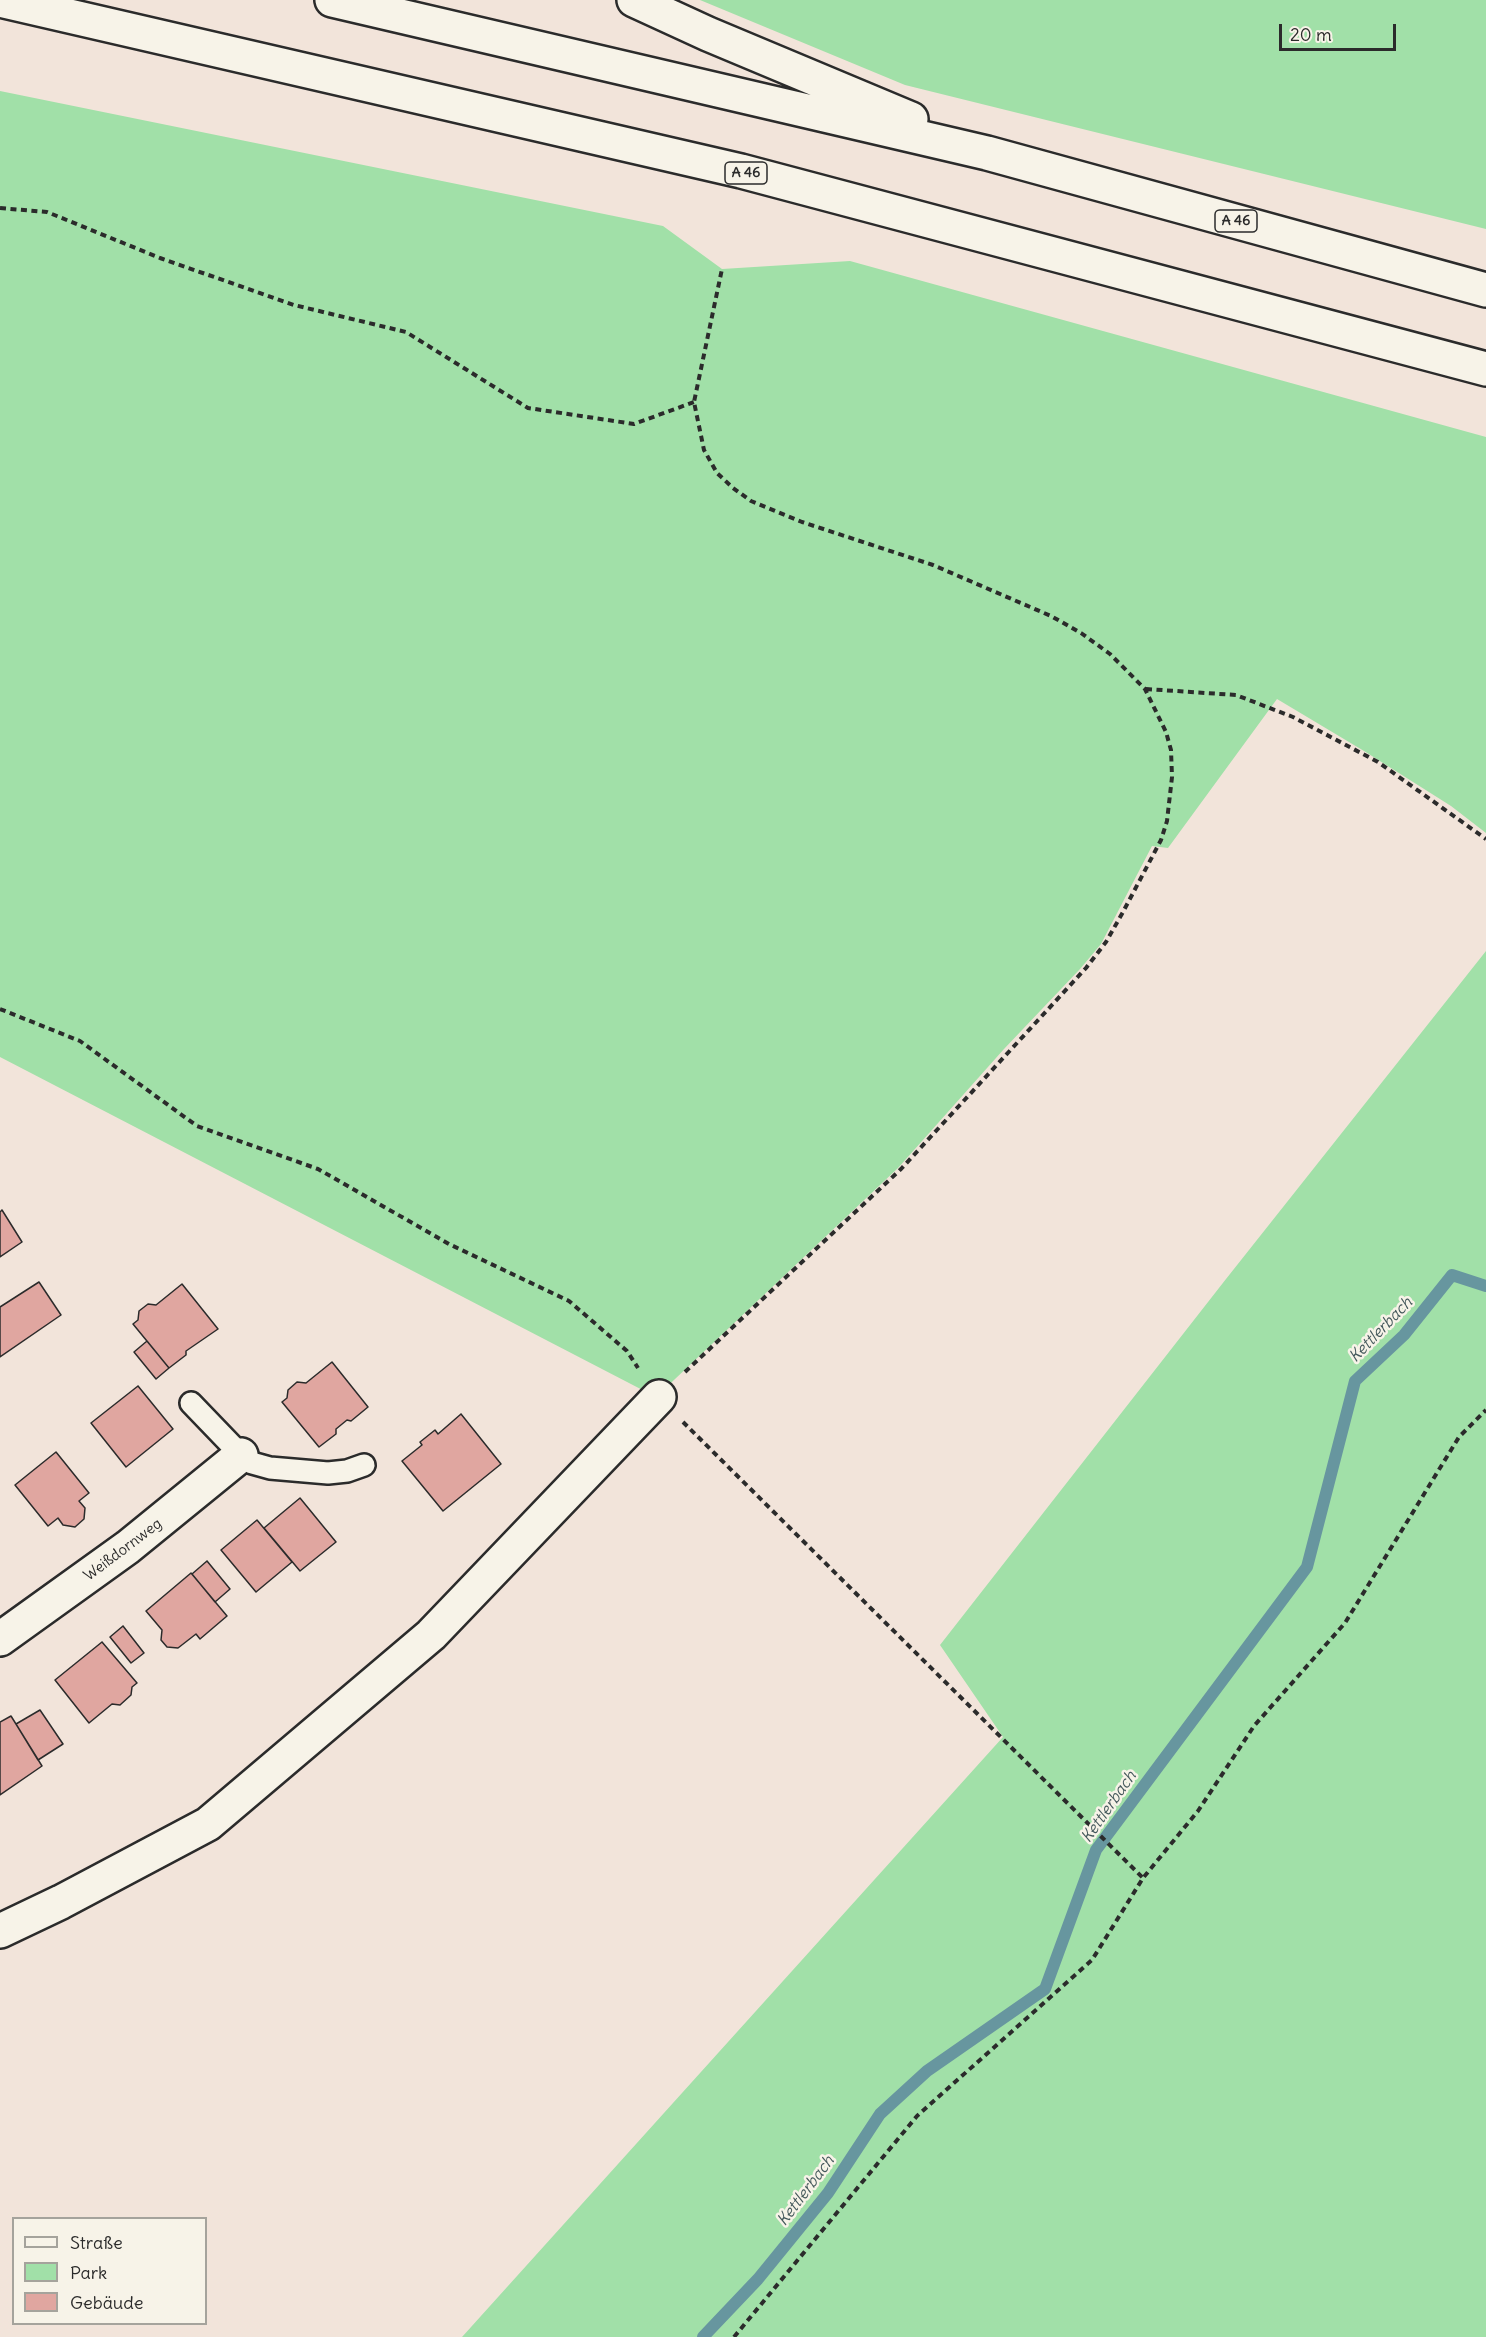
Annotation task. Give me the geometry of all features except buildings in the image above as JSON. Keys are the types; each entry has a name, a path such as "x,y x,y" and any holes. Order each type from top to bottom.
{"main road":[{"name":"A 46","path":"0,0 741,171 1486,369"},
{"name":"A 46","path":"332,0 987,153 1486,290"},
{"path":"634,0 987,153"},
{"path":"0,1931 61,1902 208,1824 431,1635 659,1397"},
{"name":"Weißdornweg","path":"0,1640 128,1547 241,1455"}],"lane":[{"path":"191,1403 241,1455 252,1463 270,1468 328,1473 347,1472 364,1465"}],"path":[{"path":"0,208 47,212 160,258 294,305 406,332 528,408 634,424 694,402"},
{"path":"659,1397 901,1169 1086,968 1106,942 1161,840 1171,799 1171,750 1158,712 1145,689 1110,654 1081,633 1051,616 933,565 802,522 751,501 717,473 704,450 694,402 722,269"},
{"path":"1145,689 1236,695 1293,717 1378,762 1486,839"},
{"path":"0,1009 80,1041 197,1126 318,1169 449,1244 569,1301 627,1351 659,1397 1143,1878"},
{"path":"734,2337 917,2116 1092,1960 1143,1878 1198,1811 1254,1726 1345,1623 1459,1437 1486,1410"}],"green space":[{"path":"700,0 1486,0 1486,229 905,85"},
{"path":"0,91 663,226 722,269 850,261 1486,437 1486,833 1451,806 1277,699 1168,848 1152,846 1101,944 1080,969 1004,1049 898,1168 656,1397 0,1057"},
{"path":"1486,951 1486,2337 462,2337 1003,1737 940,1645"}],"waterway":[{"name":"Kettlerbach","path":"703,2337 758,2279 828,2193 880,2114 927,2071 1045,1989 1096,1850 1307,1567 1355,1381 1404,1335 1452,1275 1486,1286"}]}
